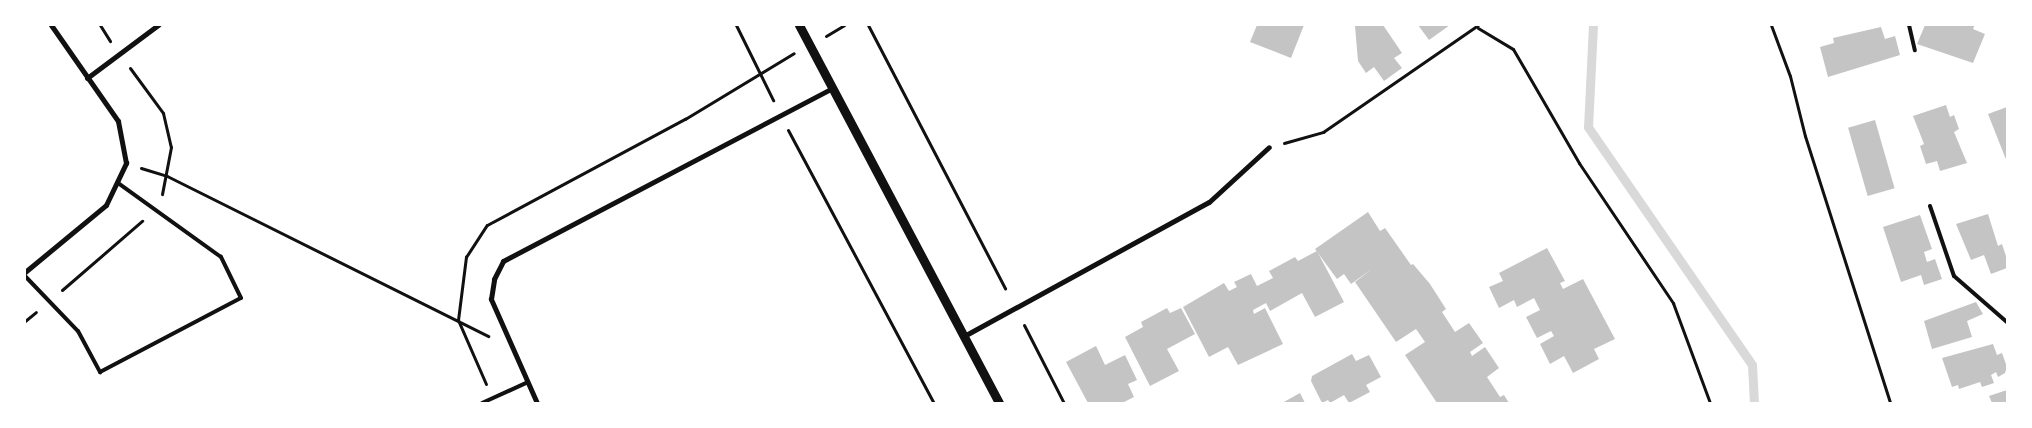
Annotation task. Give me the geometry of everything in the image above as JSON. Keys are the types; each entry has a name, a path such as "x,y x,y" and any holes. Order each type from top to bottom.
{"street":[{"path":"25,272 106,205 126,163 118,121 51,25"},
{"path":"87,78 158,25"},
{"path":"800,25 999,403"},
{"path":"537,403 526,383 491,299 494,279 503,260 833,88"},
{"path":"964,336 1209,202 1269,147"}],"lane":[{"path":"1909,25 1915,50"},
{"path":"25,276 78,331 100,372 241,298 221,257 118,183"},
{"path":"1930,206 1954,276 2007,322"},
{"path":"482,403 526,383"}],"path":[{"path":"736,25 761,72 780,114 934,403"},
{"path":"492,397 458,320 466,257 487,225 702,110 761,72 844,25"},
{"path":"868,25 1005,288"},
{"path":"1771,25 1890,403"},
{"path":"1269,147 1323,132 1478,27 1512,49 1579,163 1673,302 1710,403"},
{"path":"126,163 167,176 458,320 487,337 503,330"},
{"path":"1024,325 1064,403"}],"building":[{"path":"1257,25 1304,25 1291,58 1250,42"},
{"path":"1383,25 1402,53 1394,58 1402,68 1384,81 1374,67 1366,73 1358,61 1355,26"},
{"path":"1418,25 1450,25 1429,40"},
{"path":"1925,25 1975,25 1973,29 1985,34 1973,63 1917,44"},
{"path":"1881,27 1885,39 1895,36 1900,55 1828,77 1820,47 1834,43 1833,38"},
{"path":"1946,105 1950,117 1954,115 1959,129 1954,132 1967,163 1940,171 1937,161 1926,164 1920,146 1924,144 1913,116"},
{"path":"2007,107 2007,162 1988,114"},
{"path":"1875,120 1895,188 1868,196 1848,128"},
{"path":"1368,212 1380,231 1385,228 1411,265 1413,264 1430,284 1446,309 1442,312 1455,332 1469,323 1483,343 1470,352 1472,356 1485,347 1499,368 1487,377 1500,397 1504,395 1509,403 1437,403 1405,355 1425,342 1416,329 1396,342 1355,282 1373,268 1351,284 1344,274 1337,279 1315,249"},
{"path":"1988,214 1998,246 2002,244 2007,259 2007,268 1991,274 1984,255 1971,260 1956,224"},
{"path":"1920,215 1932,249 1924,252 1927,262 1935,259 1942,279 1924,285 1921,275 1901,282 1883,227"},
{"path":"1547,248 1565,281 1560,283 1563,289 1583,279 1615,339 1594,349 1599,359 1573,373 1564,356 1550,364 1540,344 1554,336 1551,331 1537,338 1526,317 1540,310 1534,298 1517,307 1514,300 1499,308 1489,287 1503,281 1499,273"},
{"path":"1317,251 1344,302 1315,317 1302,293 1270,311 1266,303 1253,310 1254,314 1265,308 1283,344 1238,365 1228,347 1209,357 1183,307 1224,283 1229,291 1237,287 1234,282 1251,274 1257,286 1273,278 1269,271 1295,257 1298,261"},
{"path":"1976,302 1983,314 1967,321 1972,337 1932,349 1924,321"},
{"path":"1167,308 1170,313 1181,308 1195,334 1167,349 1179,371 1150,386 1125,337 1143,327 1141,322"},
{"path":"1993,344 1997,355 2002,353 2007,367 2005,373 1998,377 1996,372 1991,375 1994,383 1982,387 1980,382 1959,389 1958,385 1952,387 1942,358"},
{"path":"1096,346 1105,365 1125,355 1137,380 1128,384 1134,397 1122,403 1088,403 1066,362"},
{"path":"1352,354 1356,361 1369,355 1381,377 1366,385 1370,392 1349,403 1344,395 1330,403 1328,400 1322,403 1311,381 1312,376"},
{"path":"2007,390 2007,403 1992,403 1989,396"},
{"path":"1300,393 1305,403 1282,403"}],"waterway":[{"path":"1593,25 1588,127 1752,365 1754,403"}]}
